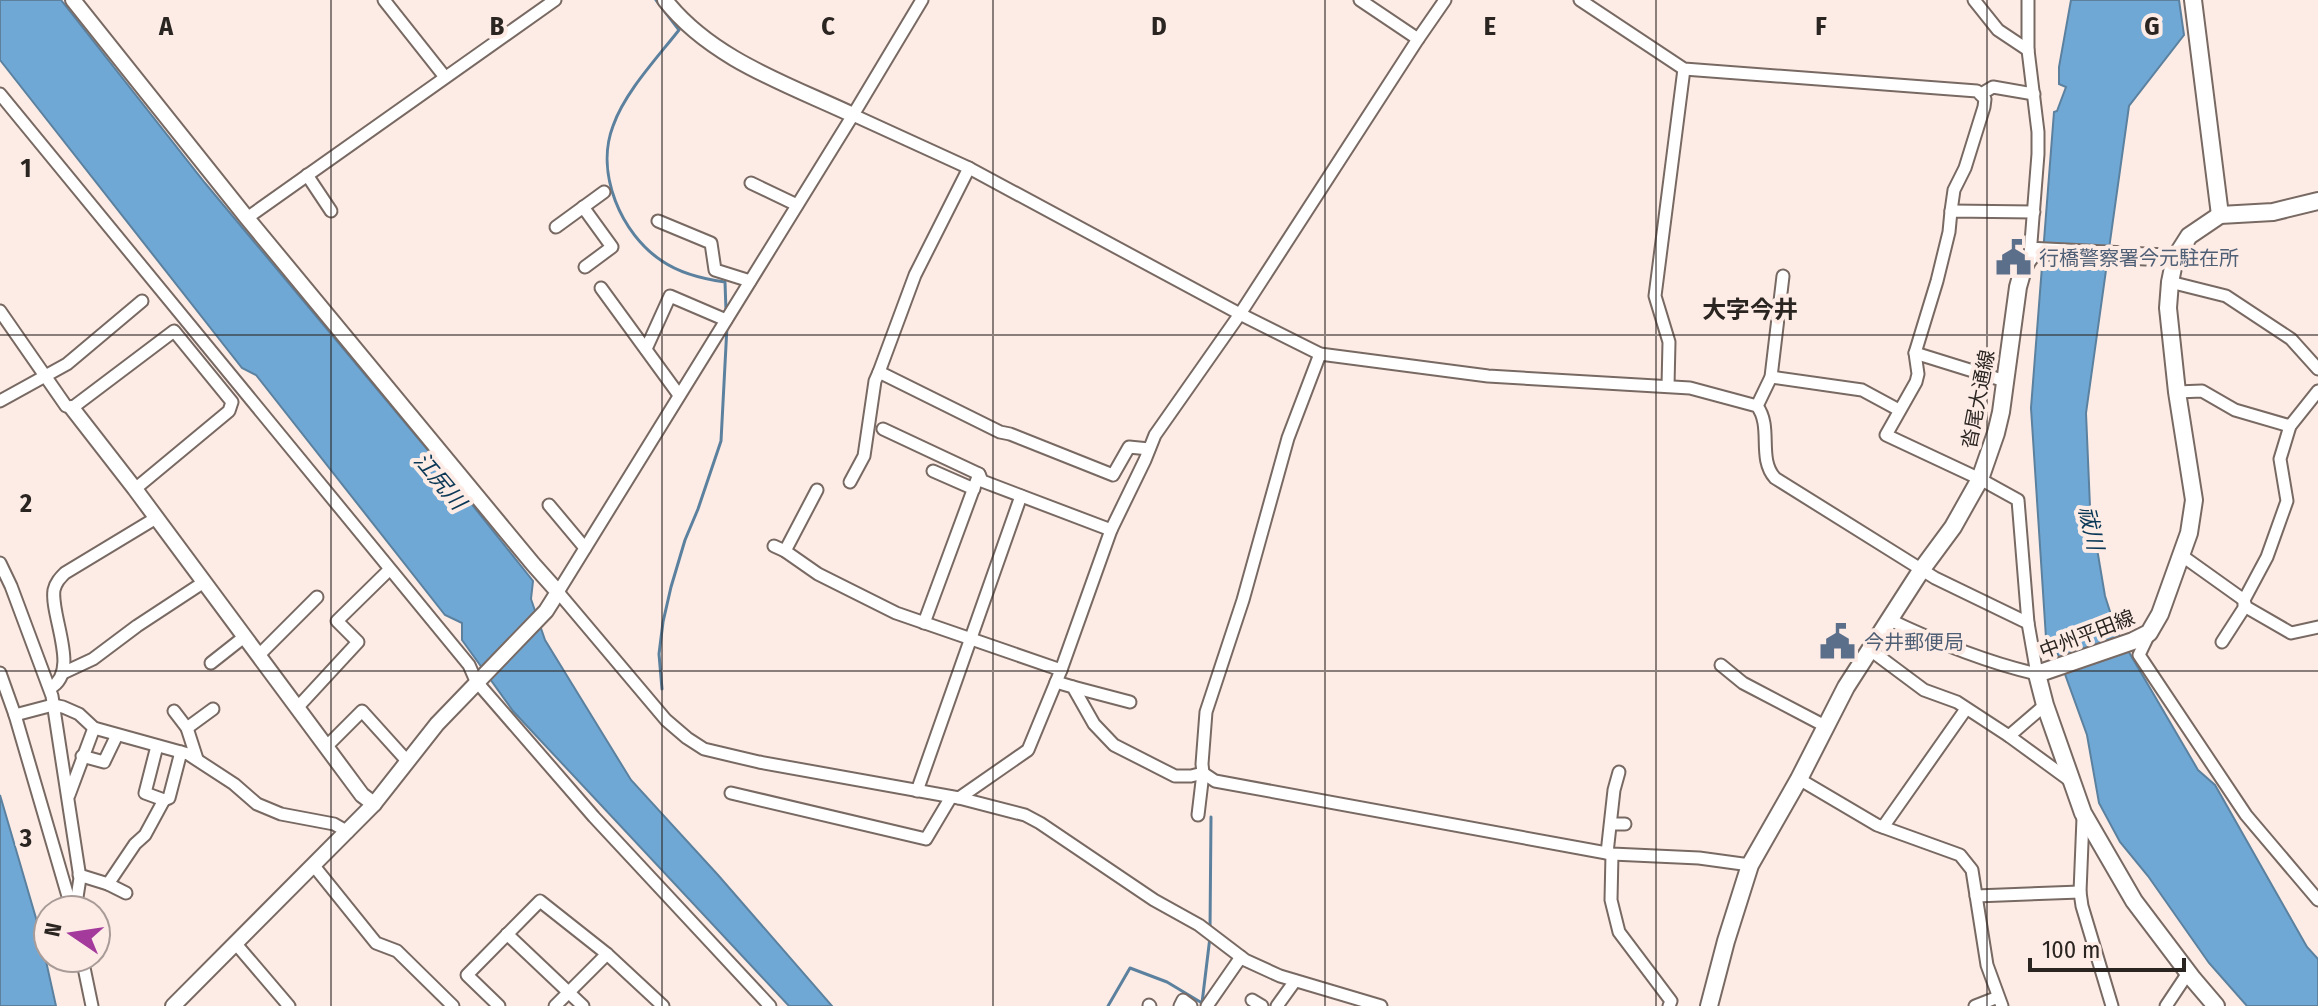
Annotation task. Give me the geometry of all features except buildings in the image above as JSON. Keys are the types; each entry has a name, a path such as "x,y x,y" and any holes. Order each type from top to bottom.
{"main road":[{"path":"2193,0 2220,215"},
{"path":"2034,253 2175,258 2189,236 2220,215 2273,212 2318,201"},
{"name":"沓尾大通線","path":"1709,1006 1729,928 1750,865 1869,649 1953,527 1980,479 1996,433 2018,287 2023,270 2034,253"},
{"name":"中州平田線","path":"2175,258 2168,308 2194,500 2189,533 2160,614 2149,633 2039,674 2045,705 2083,813 2134,901 2216,1006"}],"street":[{"path":"73,0 247,218 523,552 666,720 687,738 704,749 759,762 955,798 1025,815 1154,900 1199,925 1241,957 1295,981 1381,1006"},
{"path":"384,0 445,77"},
{"path":"247,218 555,0"},
{"path":"665,0 708,43 731,57 969,168 1320,354 1488,376 1690,388 1757,406 1764,418 1766,460 1775,478 1946,584 2028,623"},
{"path":"173,1006 348,832 437,724 546,611 922,0"},
{"path":"1360,0 1418,39"},
{"path":"731,793 926,839 955,798 1028,750 1111,530 1155,435 1240,314 1445,0"},
{"path":"1580,0 1684,69 1972,89 1985,99 1965,168 1954,190 1949,232 1915,353 1916,382 1886,435 2018,500 2028,623 2039,674 2002,666 1927,638 1888,619"},
{"path":"1974,0 1998,30 2028,50"},
{"path":"2028,0 2028,50 2038,154 2034,253"},
{"path":"1668,386 1669,342 1655,296 1684,69"},
{"path":"1981,94 1993,87 2034,94"},
{"path":"0,94 469,665 476,681 594,817 770,1006"},
{"path":"850,482 864,456 875,381 915,275 969,168"},
{"path":"307,175 331,211"},
{"path":"751,183 797,205"},
{"path":"556,227 604,192"},
{"path":"583,207 612,247 585,267"},
{"path":"1951,211 2034,212"},
{"path":"658,221 711,243 715,270 750,281"},
{"path":"1757,406 1771,377 1783,276"},
{"path":"2170,282 2226,296 2291,339 2318,369"},
{"path":"601,288 679,395"},
{"path":"646,349 670,296 726,320"},
{"path":"0,401 67,364 142,301"},
{"path":"0,311 66,406 72,408 135,489 362,795 374,804"},
{"path":"72,408 174,331 232,402 229,411 135,489"},
{"path":"1915,353 2005,381"},
{"path":"1198,815 1206,712 1243,600 1288,438 1320,354"},
{"path":"879,372 1000,432 1113,475 1129,447 1149,449"},
{"path":"1771,377 1862,390 1899,410"},
{"path":"2177,392 2202,391 2235,410 2290,426"},
{"path":"2222,642 2244,608 2244,600 2267,557 2287,501 2280,459 2290,426 2318,391"},
{"path":"883,429 979,474 982,481 1111,530"},
{"path":"933,471 974,489"},
{"path":"924,623 979,474"},
{"path":"817,490 780,548 818,574 896,613 972,639 1058,676 1073,687 1130,702"},
{"path":"917,791 1021,496"},
{"path":"549,505 585,548"},
{"path":"50,688 59,683 63,673 60,627 54,597 59,579 156,518"},
{"path":"2181,555 2244,600 2246,607 2291,633 2318,627"},
{"path":"0,563 50,688 79,875 76,894"},
{"path":"297,708 358,642 337,621 389,570"},
{"path":"63,673 93,659 204,582"},
{"path":"258,656 317,597"},
{"path":"2149,633 2139,655 2246,815 2318,900"},
{"path":"211,663 244,637"},
{"path":"1869,649 1924,690 1957,702 2072,782"},
{"path":"1721,665 1743,683 1825,726"},
{"path":"0,673 68,894"},
{"path":"1073,687 1094,724 1114,745 1175,776 1203,773 1215,781 1610,854 1699,858 1750,865"},
{"path":"15,715 53,705 79,714 94,728 197,759 257,804 281,814 334,824 348,832"},
{"path":"2009,736 2045,705"},
{"path":"187,728 213,709"},
{"path":"1883,827 1966,709"},
{"path":"174,711 187,728 197,759"},
{"path":"326,747 362,711 408,762"},
{"path":"68,796 94,728"},
{"path":"82,756 104,762 117,735"},
{"path":"157,746 145,793 164,800"},
{"path":"108,884 135,844 145,835 164,800 169,798 181,752"},
{"path":"1619,772 1611,824 1611,900 1619,932 1671,1001 1669,1006"},
{"path":"1799,779 1883,827 1960,855 1972,870 1987,965 2000,1001 1975,1006"},
{"path":"2083,813 2080,892 2112,1006"},
{"path":"1611,824 1625,824"},
{"path":"314,866 376,943 397,951 453,1006"},
{"path":"79,875 126,893"},
{"path":"1976,896 2080,892"},
{"path":"499,1006 467,975 540,901 607,954 663,1006"},
{"path":"507,934 583,1006"},
{"path":"236,944 289,1006"},
{"path":"555,1006 607,954"},
{"path":"1207,1006 1241,957"},
{"path":"2166,1006 2188,973"},
{"path":"85,974 92,1006"},
{"path":"1277,1006 1295,981"},
{"path":"1180,1006 1183,1000 1191,1006"}],"water":[{"name":"江尻川","path":"0,0 61,0 205,183 533,581 531,599 545,640 631,780 832,1006 789,1006 513,711 462,640 462,623 445,615 256,375 242,368 0,60"},
{"name":"祓川","path":"2071,0 2179,0 2184,35 2129,106 2086,413 2090,507 2105,596 2116,630 2198,770 2215,785 2307,947 2318,959 2318,1006 2247,1006 2209,963 2148,876 2120,842 2099,803 2087,735 2058,655 2046,638 2031,408 2054,112 2066,87 2059,84 2059,67"},
{"path":"0,795 32,904 32,974 49,974 56,1006 0,1006"}],"waterway":[{"path":"656,0 679,30 642,76 618,113 608,144 610,182 624,219 647,249 677,269 725,282 726,311"},
{"path":"662,689 659,654 671,587 721,441 727,326"},
{"path":"1210,930 1211,817"},
{"path":"1108,1006 1130,968 1167,982 1202,1003 1210,937"}],"place":[{"name":"行橋警察署今元駐在所","path":"2013,258"},
{"name":"今井郵便局","path":"1838,642"}],"district":[{"name":"大字今井","path":"1750,310"}]}
